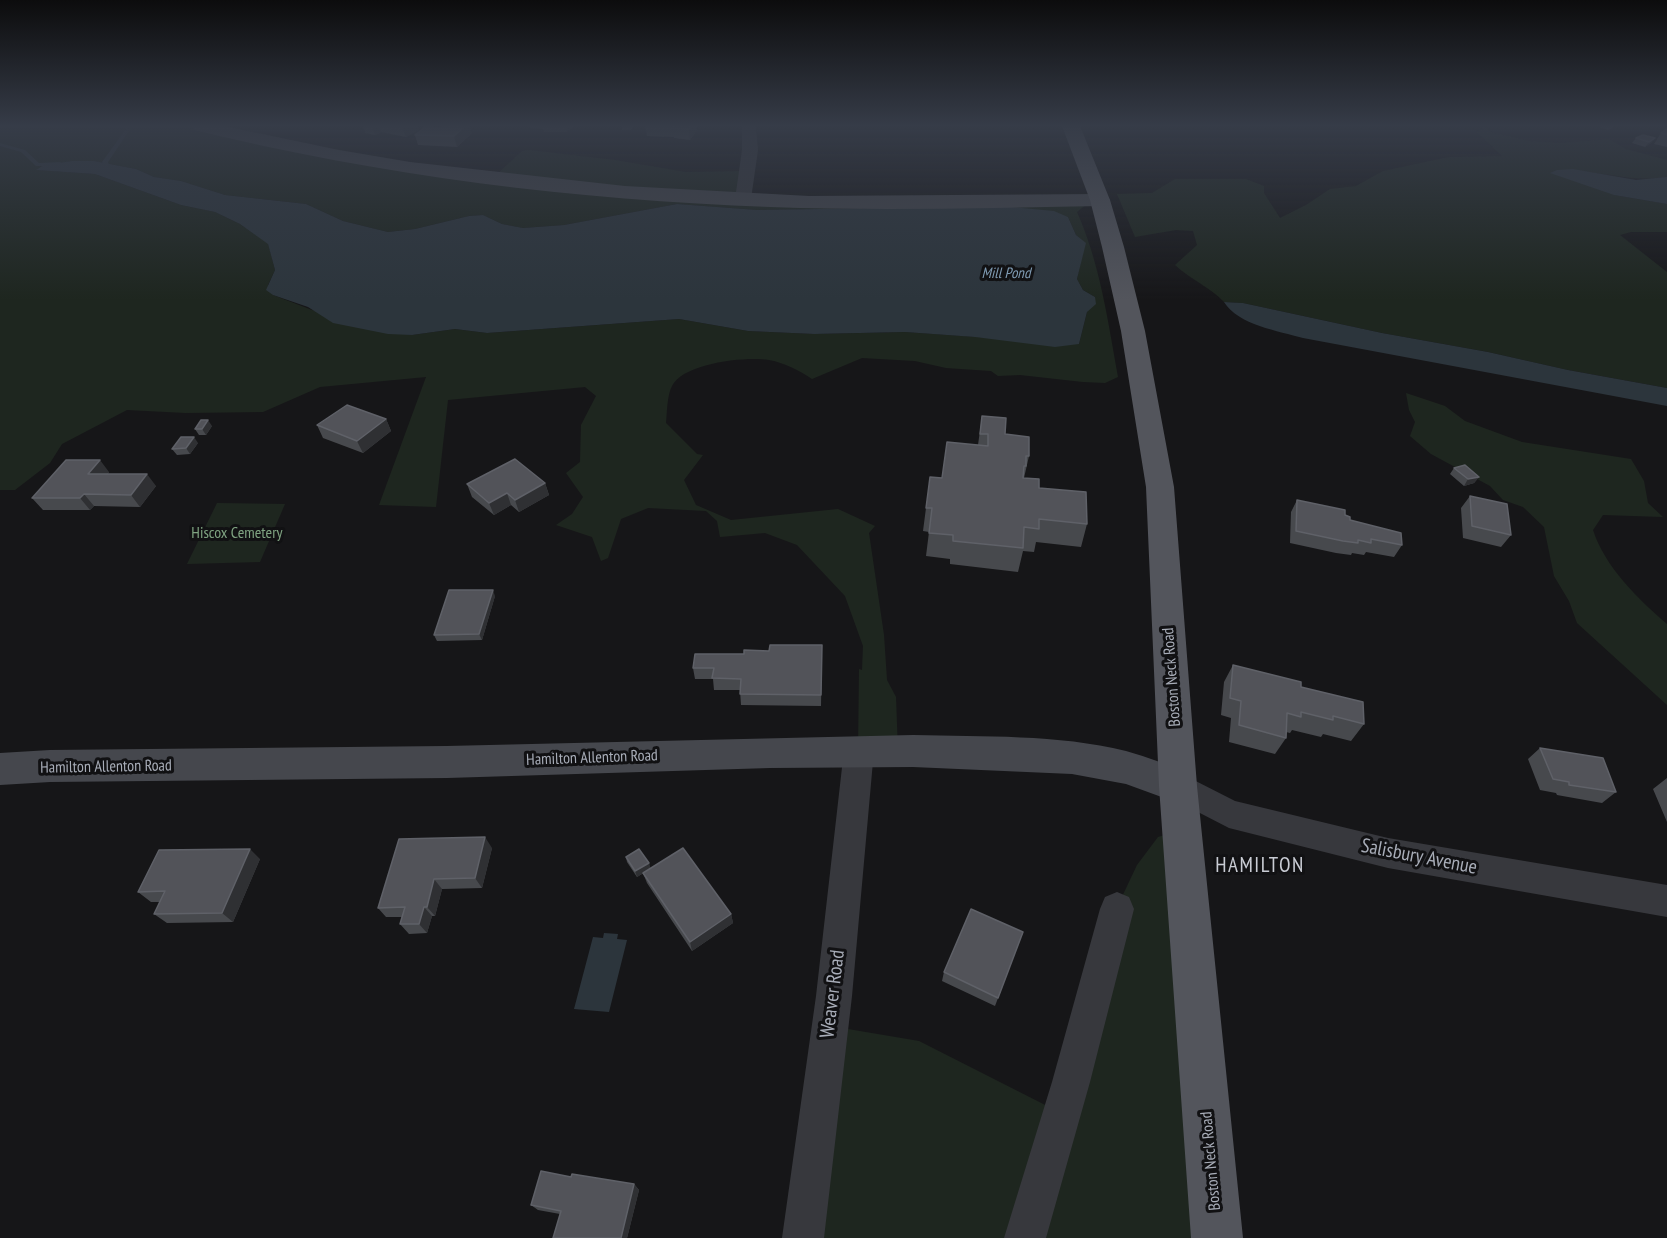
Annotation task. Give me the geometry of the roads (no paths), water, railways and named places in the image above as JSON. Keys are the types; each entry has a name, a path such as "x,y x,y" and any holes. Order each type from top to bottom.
{"main road":[{"name":"Boston Neck Road","path":"1094,184 1100,200 1131,321 1160,488 1178,786 1217,1238"}],"street":[{"path":"555,184 743,199 887,202 1100,200"},
{"path":"743,199 745,184"},
{"name":"Hamilton Allenton Road","path":"0,770 50,766 519,760 860,750 975,752 1094,760 1151,774 1178,786"},
{"name":"Weaver Road","path":"803,1238 834,996 860,750"},
{"name":"Salisbury Avenue","path":"1178,786 1229,814 1286,829 1388,853 1667,902"},
{"path":"1025,1238 1071,1082 1117,909"}],"water":[{"name":"Mill Pond","path":"122,184 190,184 225,195 306,204 343,221 388,232 415,229 469,216 483,215 502,224 523,228 564,225 677,204 757,210 1001,206 1054,211 1068,217 1076,235 1086,243 1077,279 1083,290 1095,297 1096,304 1087,312 1079,344 1055,347 975,337 905,332 814,334 748,331 679,319 487,333 455,329 412,335 388,334 333,323 308,307 273,295 266,290 275,270 268,244 240,224 215,212 181,205"},
{"path":"1581,184 1667,184 1667,204 1614,195"},
{"path":"1224,302 1243,303 1382,333 1667,388 1667,406 1303,338 1249,322 1230,310"},
{"path":"604,933 618,934 617,939 627,940 609,1012 574,1009 593,937 603,938"}],"district":[{"name":"HAMILTON","path":"1260,866"}],"park label":[{"name":"Hiscox Cemetery","path":"237,533"}]}
